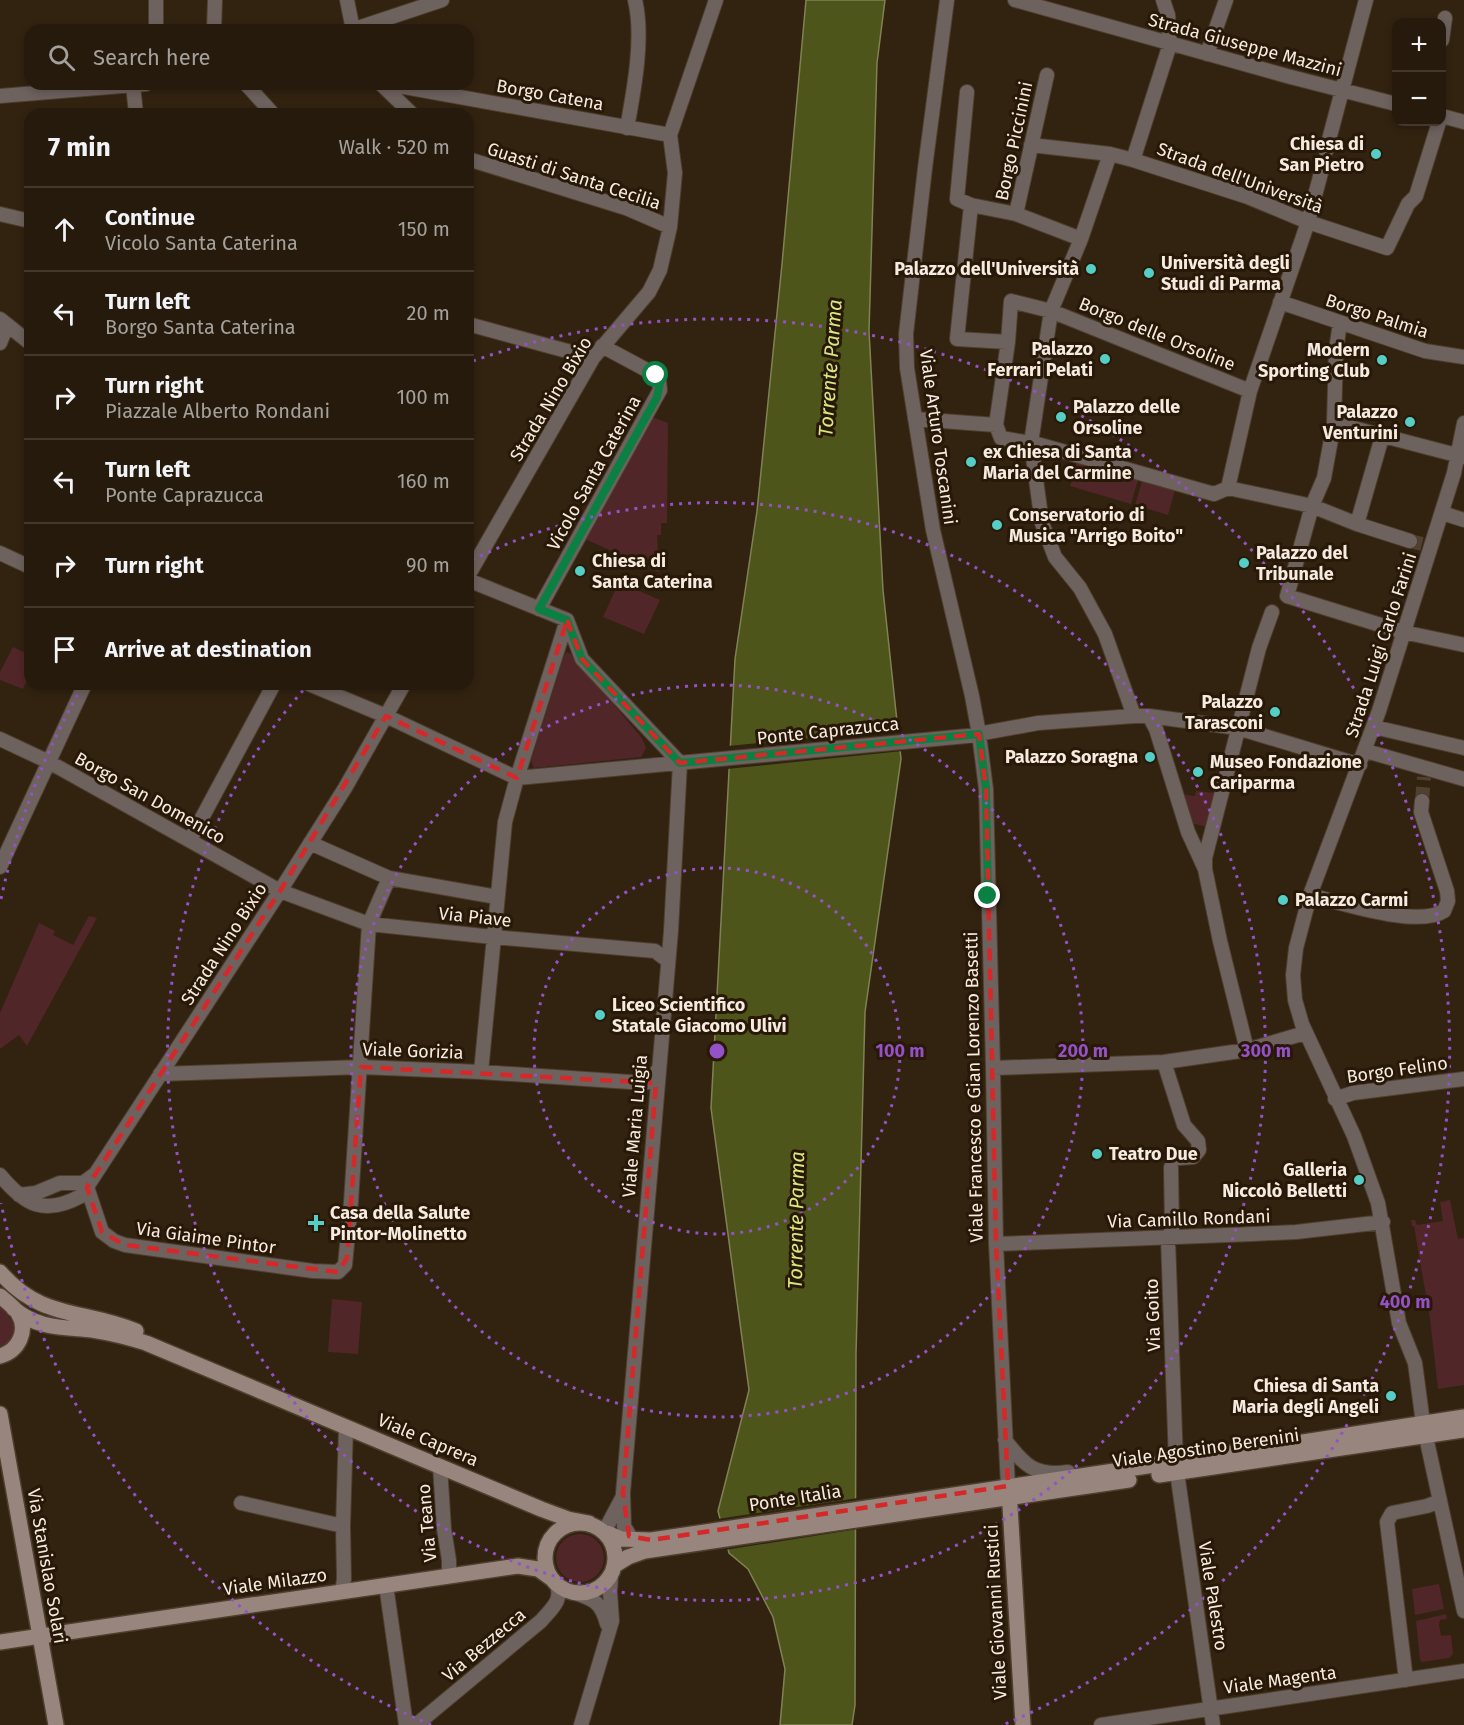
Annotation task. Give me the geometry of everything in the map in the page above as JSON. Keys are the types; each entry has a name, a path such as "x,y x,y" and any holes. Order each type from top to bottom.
{"main road":[{"name":"Viale Caprera","path":"0,1272 21,1293 52,1310 97,1318 127,1327 222,1368 254,1389"},
{"name":"Viale Caprera","path":"0,1296 32,1322 45,1326 98,1331 131,1338 556,1515 589,1523"},
{"path":"0,1366 5,1354 20,1341 21,1319 13,1308"},
{"name":"Via Stanislao Solari","path":"0,1414 56,1725"},
{"path":"1425,1430 1464,1417"},
{"path":"1425,1430 1464,1423"},
{"path":"1425,1430 1464,1430"},
{"name":"Viale Agostino Berenini","path":"991,1494 1425,1430"},
{"name":"Viale Agostino Berenini","path":"1009,1492 1141,1467 1177,1467"},
{"name":"Viale Giovanni Rustici","path":"1009,1492 1023,1725"},
{"name":"Ponte Italia","path":"606,1533 638,1547 991,1494"},
{"path":"578,1522 589,1523 606,1533 615,1548 613,1570 600,1587 591,1591 572,1592 554,1581 546,1567 545,1556 548,1543 553,1535 568,1524 578,1522"},
{"name":"Ponte Italia","path":"613,1570 638,1547"},
{"name":"Viale Milazzo","path":"0,1642 518,1566 538,1569 554,1581"}],"street":[{"path":"156,0 156,24"},
{"path":"214,24 216,0"},
{"path":"347,0 351,24"},
{"path":"370,24 442,0"},
{"path":"627,128 635,86 639,15 635,0"},
{"name":"Strada Nino Bixio","path":"474,567 592,358 649,292 660,270 669,227 675,173 670,135 716,0"},
{"name":"Viale Arturo Toscanini","path":"947,0 906,334 907,369 933,531 979,734"},
{"name":"Strada Giuseppe Mazzini","path":"1015,0 1392,103"},
{"path":"1133,160 1170,44 1168,15 1162,0"},
{"path":"1207,54 1226,0"},
{"path":"1326,151 1366,0"},
{"name":"Borgo Piccinini","path":"1016,214 1047,75"},
{"path":"0,96 76,90"},
{"path":"137,108 138,90"},
{"path":"251,90 268,108"},
{"path":"387,90 406,108"},
{"name":"Borgo Catena","path":"421,90 670,135"},
{"path":"967,92 957,199 971,205 1016,214 1081,239"},
{"path":"1446,117 1464,122"},
{"name":"Strada dell'Università","path":"1031,145 1110,154 1133,160 1248,197 1308,222 1387,248 1407,204 1416,196 1438,126"},
{"path":"1110,154 1081,239 1051,310 1031,443 1045,532 1055,557 1080,588 1105,634 1134,716"},
{"name":"Guasti di Santa Cecilia","path":"474,161 626,208 669,227"},
{"path":"1228,488 1250,391 1308,222 1322,169"},
{"path":"971,205 957,339 1008,342 996,425 1002,438 1031,443 1205,492 1214,494 1228,488 1312,507 1421,544"},
{"path":"0,214 24,220"},
{"name":"Borgo delle Orsoline","path":"1008,342 1011,302 1051,310 1250,391"},
{"name":"Borgo Palmia","path":"1280,302 1425,351 1464,357"},
{"path":"0,319 24,338"},
{"path":"0,319 6,328 0,343"},
{"path":"1340,323 1336,350 1334,423 1324,478 1312,507 1287,596 1403,632 1464,645"},
{"path":"474,326 592,358"},
{"name":"Vicolo Santa Caterina","path":"539,609 660,390 656,375 602,346"},
{"path":"915,419 996,425"},
{"path":"1334,423 1461,456"},
{"name":"Strada Luigi Carlo Farini","path":"1464,423 1461,456 1442,513 1421,544 1403,632 1374,727 1310,896 1296,948 1293,975 1295,1000 1305,1033 1362,1156 1378,1203 1399,1323 1415,1363 1433,1503 1464,1611"},
{"path":"1357,524 1382,437"},
{"path":"1442,513 1464,520"},
{"path":"0,553 24,564"},
{"path":"474,581 567,620 582,659 680,763"},
{"path":"1247,1050 1220,941 1205,869 1205,858 1259,648 1272,612"},
{"path":"481,1072 505,822 567,620"},
{"path":"0,867 82,690"},
{"path":"190,840 271,690"},
{"path":"323,690 386,716 517,778"},
{"name":"Strada Nino Bixio","path":"19,1196 35,1205 56,1206 81,1196 280,891 345,788 401,690"},
{"name":"Ponte Caprazucca","path":"517,778 963,736 1038,723 1134,716 1238,728 1360,765"},
{"path":"1149,716 1156,729 1188,832 1205,869"},
{"path":"1374,727 1464,748"},
{"name":"Viale Francesco e Gian Lorenzo Basetti","path":"979,734 986,789 996,1244 1009,1492"},
{"name":"Borgo San Domenico","path":"0,739 49,762 280,891"},
{"path":"1366,751 1424,773 1464,779"},
{"name":"Viale Maria Luigia","path":"638,1547 625,1529 623,1493 668,961 680,763"},
{"path":"1310,896 1391,914 1428,917 1439,914 1447,906 1449,897 1421,812 1422,801"},
{"path":"310,843 389,878 497,897"},
{"path":"361,1067 369,924 389,878"},
{"name":"Via Piave","path":"280,891 369,924 655,951 668,961"},
{"path":"993,1068 1164,1062 1247,1050 1305,1033"},
{"name":"Via Goito","path":"1164,1062 1184,1125 1198,1141 1199,1150 1193,1157 1175,1163 1172,1229 1168,1239 1177,1467"},
{"name":"Viale Gorizia","path":"160,1074 361,1067 645,1083 656,1078 657,1071"},
{"name":"Via Giaime Pintor","path":"87,1187 102,1232 114,1241 125,1245 329,1273 338,1272 343,1269 347,1258 361,1067"},
{"name":"Borgo Felino","path":"1335,1099 1353,1093 1464,1079"},
{"path":"0,1175 19,1196 36,1193 60,1184 83,1183 96,1174"},
{"name":"Via Camillo Rondani","path":"996,1244 1168,1239 1296,1232 1383,1222"},
{"path":"342,1592 346,1427"},
{"path":"1005,1440 1026,1465 1045,1473 1063,1473 1096,1467 1141,1467"},
{"name":"Via Teano","path":"440,1466 449,1575"},
{"name":"Viale Palestro","path":"1177,1467 1214,1725"},
{"name":"Viale Maria Luigia","path":"606,1533 623,1493"},
{"path":"241,1503 343,1526"},
{"path":"1406,1680 1387,1522 1392,1512 1433,1503"},
{"path":"581,1725 612,1618 610,1597 613,1570"},
{"name":"Via Bezzecca","path":"416,1725 541,1621 557,1603 559,1594 554,1581"},
{"path":"386,1586 406,1725"},
{"path":"572,1592 595,1601 600,1606 605,1617 607,1635"},
{"name":"Viale Magenta","path":"1101,1725 1464,1671"}],"highlighted area":[{"path":"567,620 582,659 680,763 979,734 986,789 996,1244 1008,1486 651,1540 629,1536 623,1493 656,1083 361,1067 347,1258 338,1272 125,1245 102,1232 87,1187 280,891 386,716 517,778"}],"shaded area":[{"path":"652,417 668,423 667,523 661,523 661,535 657,535 659,572 585,539"},
{"path":"1077,462 1138,480 1131,504 1070,486"},
{"path":"1142,481 1175,490 1168,515 1135,505"},
{"path":"619,582 660,600 644,634 603,617"},
{"path":"13,647 24,652 23,689 0,680 0,672"},
{"path":"567,652 642,738 646,748 641,757 534,768 531,761"},
{"path":"1196,791 1217,793 1208,827 1190,823 1181,794 1195,796"},
{"path":"89,916 97,918 27,1046 19,1035 0,1049 0,1013 39,923 55,931 53,935 73,945"},
{"path":"1450,1200 1458,1239 1464,1238 1464,1385 1438,1389 1430,1319 1414,1226 1411,1220 1415,1220 1417,1225 1443,1221 1440,1202"},
{"path":"332,1299 362,1302 358,1354 328,1352"},
{"path":"0,1307 10,1317 15,1334 8,1344 0,1348"},
{"path":"575,1534 585,1534 597,1541 604,1553 604,1563 597,1575 585,1582 575,1582 560,1571 556,1563 556,1553 567,1538"},
{"path":"1439,1584 1444,1609 1415,1615 1412,1589"},
{"path":"1446,1614 1447,1619 1440,1620 1439,1625 1441,1636 1451,1635 1453,1654 1449,1658 1422,1662 1416,1621"}],"water":[{"name":"Torrente Parma","path":"806,0 885,0 877,63 869,331 883,590 901,759 865,1012 856,1354 855,1705 852,1725 780,1725 785,1669 773,1617 748,1569 729,1553 718,1511 749,1390 711,1108 735,659 757,511"}],"pier":[{"path":"901,729 903,751 727,769 728,746"},
{"path":"858,1498 858,1529 725,1550 717,1519"}],"tunnel":[{"path":"1410,541 1422,544"},
{"path":"1422,801 1424,777"}],"place":[{"name":"Chiesa di San Pietro","path":"1376,154"},
{"name":"Palazzo dell'Università","path":"1091,269"},
{"name":"Università degli Studi di Parma","path":"1149,273"},
{"name":"Palazzo Ferrari Pelati","path":"1105,359"},
{"name":"Modern Sporting Club","path":"1382,360"},
{"name":"Palazzo delle Orsoline","path":"1061,417"},
{"name":"Palazzo Venturini","path":"1410,422"},
{"name":"ex Chiesa di Santa Maria del Carmine","path":"971,462"},
{"name":"Conservatorio di Musica \"Arrigo Boito\"","path":"997,525"},
{"name":"Palazzo del Tribunale","path":"1244,563"},
{"name":"Chiesa di Santa Caterina","path":"580,571"},
{"name":"Palazzo Tarasconi","path":"1275,712"},
{"name":"Palazzo Soragna","path":"1150,757"},
{"name":"Museo Fondazione Cariparma","path":"1198,772"},
{"name":"Palazzo Carmi","path":"1283,900"},
{"name":"Liceo Scientifico Statale Giacomo Ulivi","path":"600,1015"},
{"name":"Teatro Due","path":"1097,1154"},
{"name":"Galleria Niccolò Belletti","path":"1359,1180"},
{"name":"Casa della Salute Pintor-Molinetto","path":"316,1223"},
{"name":"Chiesa di Santa Maria degli Angeli","path":"1391,1396"}],"route":[{"path":"656,375 660,383 657,397 539,609 567,620 582,659 680,763 979,734 986,789 988,896"}]}
